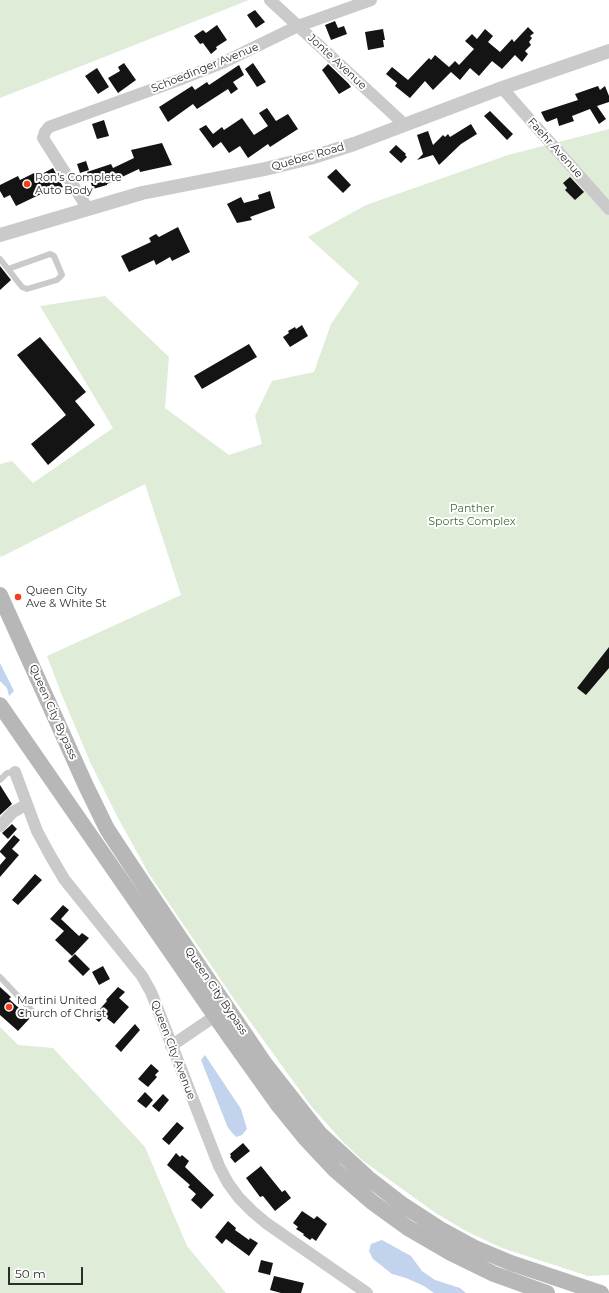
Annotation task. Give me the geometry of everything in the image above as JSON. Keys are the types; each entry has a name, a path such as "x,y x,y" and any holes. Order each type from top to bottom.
{"main road":[{"name":"Queen City Bypass","path":"0,596 86,786 108,829 279,1106 305,1138 335,1170 372,1202 408,1228 451,1253 494,1274 547,1293"},
{"path":"0,705 221,1012"},
{"name":"Queen City Bypass","path":"221,1012 265,1064 320,1134 368,1178 403,1205 440,1229 511,1263 551,1277"},
{"path":"551,1277 600,1293"}],"street":[{"name":"Jonte Avenue","path":"270,0 405,125"},
{"name":"Schoedinger Avenue","path":"88,209 43,138 49,127 216,66 298,26 371,0"},
{"name":"Quebec Road","path":"0,235 142,193 265,169 310,158 354,144 502,88 609,52"},
{"name":"Faehr Avenue","path":"502,88 609,208"},
{"name":"Queen City Avenue","path":"15,772 26,805 37,831 64,878 142,976 148,986 159,1010 171,1046 219,1166 228,1183 239,1198 266,1223 367,1293"},
{"path":"0,826 13,812 26,805"},
{"path":"171,1046 221,1012"},
{"path":"547,1293 551,1277"}],"lane":[{"path":"0,259 22,287 26,289 57,280 62,275 54,256 50,254 8,269"},
{"path":"0,780 7,773 15,772"},
{"path":"0,977 35,1014"}],"green space":[{"path":"0,0 249,0 0,98"},
{"name":"Panther Sports Complex","path":"609,129 609,1275 588,1276 502,1248 468,1232 437,1214 362,1160 343,1142 311,1106 236,1002 149,874 118,818 91,764 47,656 181,595 145,484 1,557 0,464 12,461 33,483 113,428 40,306 105,296 169,357 165,408 229,455 262,444 255,416 272,381 314,372 331,324 359,283 308,237 366,205 508,155"},
{"path":"0,1027 18,1045 53,1048 145,1147 187,1246 226,1293 0,1293"}],"water":[{"path":"0,663 14,691 9,696 7,688 0,681"},
{"path":"205,1055 241,1109 247,1129 242,1135 236,1137 228,1128 201,1060"},
{"path":"382,1240 411,1256 422,1271 435,1280 460,1288 466,1293 434,1293 424,1286 392,1274 373,1259 369,1251 371,1244"}],"building":[{"path":"255,10 265,22 256,28 247,15"},
{"path":"335,21 338,28 344,26 347,34 331,40 325,25"},
{"path":"217,25 227,40 216,47 217,49 211,54 203,43 200,44 194,36 203,30 206,33"},
{"path":"528,27 534,33 530,36 532,38 529,42 531,45 525,51 528,54 522,62 515,55 502,69 492,61 479,76 470,68 460,80 451,72 433,90 425,81 410,98 395,86 397,83 386,74 392,67 408,80 429,58 431,60 435,55 449,67 455,61 459,65 474,49 465,41 472,34 477,39 485,29 493,36 488,42 500,52 512,39 514,42"},
{"path":"383,29 385,40 383,40 384,47 368,50 365,32"},
{"path":"124,63 136,80 118,93 108,78 120,71 118,67"},
{"path":"253,63 266,82 257,87 245,69"},
{"path":"328,64 351,87 339,94 322,70"},
{"path":"239,65 244,75 233,82 238,89 231,94 228,89 197,109 193,104 168,122 159,107 192,86 195,90 207,82 209,85"},
{"path":"97,68 109,87 98,94 85,76"},
{"path":"598,86 600,90 605,86 609,96 609,102 597,106 606,119 599,124 590,109 572,116 574,121 559,126 557,118 547,122 545,120 541,112 578,100 575,94"},
{"path":"267,108 276,121 288,114 298,129 270,147 268,144 248,158 240,146 229,153 221,142 213,148 199,129 206,125 213,134 222,127 224,130 242,118 254,135 268,126 259,113"},
{"path":"490,111 513,134 507,140 484,116"},
{"path":"104,120 109,136 97,139 92,124"},
{"path":"471,124 477,134 461,144 439,165 433,155 417,160 423,154 417,135 428,131 433,145 443,135 445,137 448,134 450,137"},
{"path":"162,143 172,165 140,172 139,169 107,185 93,189 87,172 111,164 113,168 134,158 131,150"},
{"path":"396,145 406,154 405,155 407,157 401,163 389,152"},
{"path":"86,161 89,170 80,173 77,164"},
{"path":"53,168 63,187 44,196 43,193 16,206 10,195 4,198 0,191 0,185 18,176 20,180 34,173 36,177"},
{"path":"336,169 351,185 343,193 327,177"},
{"path":"570,177 584,192 575,200 565,190 567,188 563,183"},
{"path":"270,191 275,208 250,217 252,220 237,223 227,204 241,197 244,203 259,199 258,195"},
{"path":"178,227 190,252 172,261 170,257 156,265 154,260 129,272 121,256 151,242 149,238 156,234 159,237"},
{"path":"0,266 11,280 0,290"},
{"path":"302,325 308,336 290,347 283,337 289,333 288,331 295,327 296,329"},
{"path":"40,337 86,392 75,401 95,425 48,465 31,444 66,415 17,355"},
{"path":"249,344 257,357 202,389 194,376"},
{"path":"609,647 609,668 586,695 577,688"},
{"path":"0,785 12,804 0,815"},
{"path":"12,824 17,829 8,839 2,833"},
{"path":"14,835 20,840 12,849 19,855 0,877 0,865 6,858 0,851"},
{"path":"35,874 42,880 18,905 12,900"},
{"path":"63,905 69,910 61,919 79,936 82,933 89,938 72,956 55,940 64,931 50,919"},
{"path":"75,954 90,969 83,976 68,961"},
{"path":"103,966 110,979 99,985 92,972"},
{"name":"Martini United Church of Christ","path":"0,987 11,997 9,999 30,1018 18,1031 0,1015"},
{"path":"118,987 125,992 119,998 129,1007 114,1024 104,1016 99,1022 93,1017"},
{"path":"135,1024 140,1030 121,1052 115,1046"},
{"path":"151,1064 159,1071 155,1075 157,1077 148,1087 138,1079"},
{"path":"145,1092 153,1100 146,1108 137,1101"},
{"path":"163,1094 169,1100 159,1112 152,1106"},
{"path":"177,1122 184,1128 169,1145 162,1139"},
{"path":"243,1143 250,1151 235,1163 230,1157 230,1154"},
{"path":"176,1153 180,1157 182,1155 189,1161 185,1167 214,1195 201,1209 191,1200 196,1194 188,1187 190,1185 167,1165"},
{"path":"261,1166 282,1192 285,1190 291,1198 275,1211 263,1196 260,1197 246,1178"},
{"path":"302,1211 314,1219 317,1216 327,1224 316,1241 312,1238 310,1240 303,1235 304,1234 296,1229 298,1227 293,1223"},
{"path":"228,1221 236,1228 235,1230 249,1240 250,1238 258,1243 249,1256 226,1239 222,1244 215,1237"},
{"path":"261,1260 273,1263 270,1275 258,1272"},
{"path":"274,1276 304,1283 301,1293 281,1293 270,1290"}],"place":[{"name":"Ron’s Complete Auto Body","path":"27,184"},
{"name":"Queen City Ave & White St","path":"18,597"},
{"name":"Martini United Church of Christ","path":"9,1007"}]}
